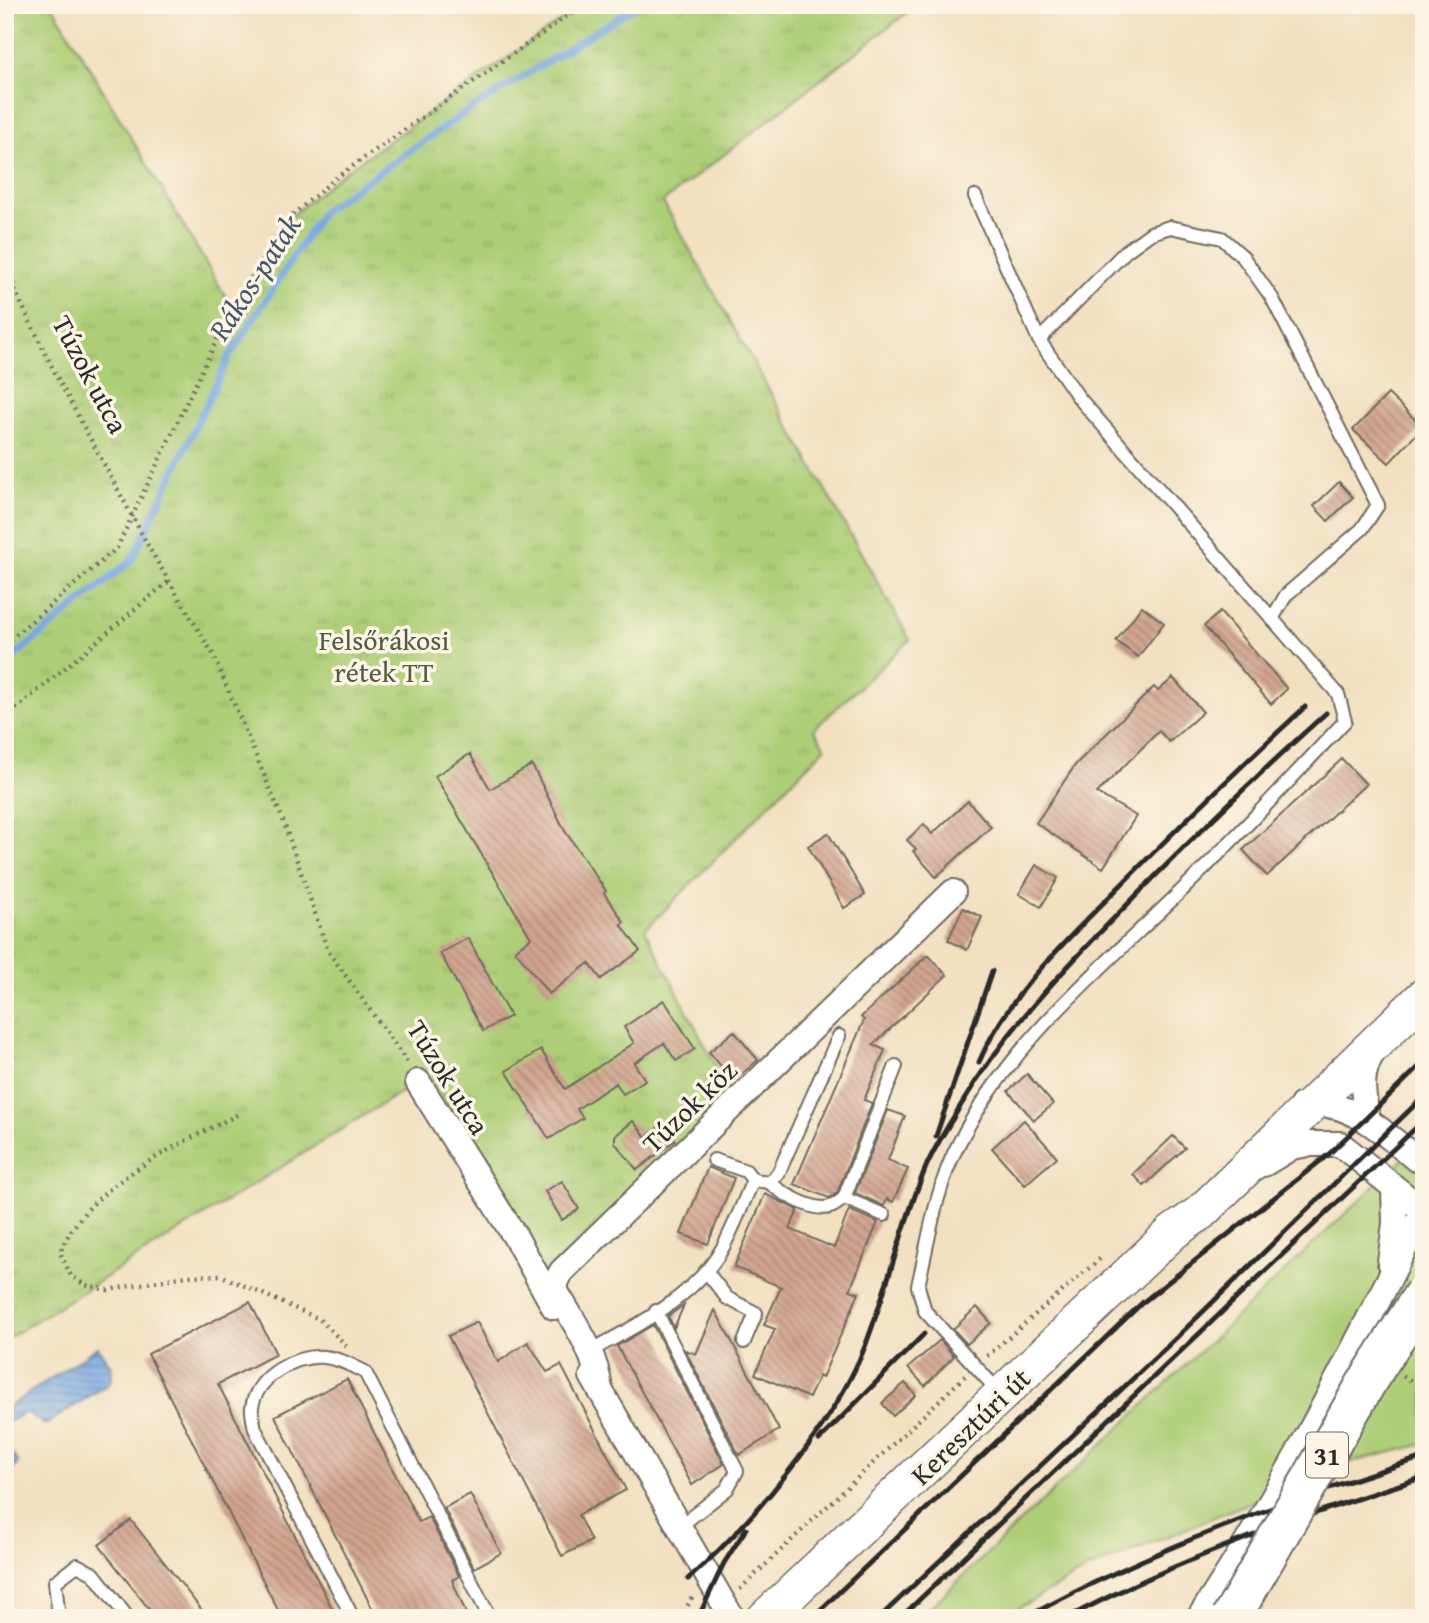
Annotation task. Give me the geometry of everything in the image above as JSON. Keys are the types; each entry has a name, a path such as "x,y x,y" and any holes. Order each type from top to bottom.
{"main road":[{"name":"Keresztúri út","path":"1300,1106 1424,975"},
{"name":"Keresztúri út","path":"765,1618 1187,1222 1199,1192 1384,1035 1424,996"},
{"name":"31","path":"1231,1618 1368,1380 1424,1293"}],"street":[{"name":"Túzok köz","path":"586,1353 556,1292 556,1282 562,1271 953,892"},
{"path":"1368,1119 1362,1095 1363,1072 1384,1035"},
{"name":"Túzok utca","path":"418,1082 586,1353 600,1390 728,1611"},
{"path":"1300,1106 1368,1119 1421,1160"},
{"path":"1199,1618 1249,1538 1424,1211 1394,1190 1340,1144 1323,1123 1300,1106"},
{"path":"1187,1222 1225,1201 1280,1152 1309,1144 1340,1144"},
{"path":"1385,1287 1393,1243 1394,1190"},
{"path":"1385,1287 1424,1242"}],"lane":[{"path":"975,196 1039,340 1079,398 1338,694 1345,721 1237,837 1050,1017 1020,1050 959,1142 943,1179 918,1286 925,1311 1002,1395"},
{"path":"1039,340 1126,251 1151,233 1170,227 1222,238 1243,257 1272,298 1378,505 1362,529 1286,595 1272,619"},
{"path":"769,1182 778,1174 839,1035"},
{"path":"714,1160 746,1171 753,1180 769,1182 779,1191 821,1208 832,1207 844,1198 895,1066"},
{"path":"586,1353 687,1291 721,1250 753,1180"},
{"path":"844,1198 884,1215"},
{"path":"706,1271 727,1298 756,1314 744,1342"},
{"path":"656,1311 737,1471 727,1489 679,1528"},
{"path":"353,1618 255,1429 252,1408 260,1390 272,1376 287,1365 305,1358 342,1361 365,1372 490,1618"},
{"path":"59,1618 55,1583 77,1565 94,1574 128,1618"}],"path":[{"path":"5,644 117,548 232,308 288,219 337,177 583,5"},
{"name":"Túzok utca","path":"5,256 17,295 51,365 152,553 213,654 283,820 328,951 411,1067 418,1082"},
{"path":"5,718 169,581"},
{"path":"237,1115 154,1156 86,1209 67,1232 60,1253 71,1276 85,1285 108,1290 186,1276 220,1275 319,1319 342,1338 365,1372"},
{"path":"728,1611 975,1366 1111,1249"}],"green space":[{"name":"Felsőrákosi rétek TT","path":"5,5 52,5 232,307 288,219 337,177 583,5 917,5 663,202 910,640 814,729 825,748 645,930 732,1097 543,1276 432,1080 408,1088 5,1340"},
{"path":"1424,1139 1424,1324 1412,1338 1424,1345 1424,1444 1348,1463 1251,1502 1086,1570 1001,1618 919,1618"}],"water":[{"path":"98,1347 112,1368 110,1383 45,1425 26,1412 5,1424 5,1409"},
{"path":"5,1444 18,1462 5,1481"}],"building":[{"path":"1388,394 1423,427 1389,463 1353,430"},
{"path":"1339,482 1353,497 1328,521 1314,506"},
{"path":"1142,606 1164,623 1138,657 1116,641"},
{"path":"1220,612 1287,689 1271,704 1204,626"},
{"path":"1173,678 1203,712 1169,742 1159,731 1097,793 1136,816 1103,868 1036,823 1076,764 1154,687 1158,691"},
{"path":"470,754 490,789 532,765 565,831 606,891 604,893 624,922 621,924 640,951 601,979 589,963 549,994 515,950 531,938 435,776"},
{"path":"1342,759 1366,784 1267,876 1243,850"},
{"path":"968,801 991,827 936,877 907,840 924,824 932,834"},
{"path":"828,833 865,895 844,908 808,846"},
{"path":"1036,865 1058,878 1041,907 1019,894"},
{"path":"963,908 982,917 967,950 948,940"},
{"path":"468,938 510,1016 483,1031 440,953"},
{"path":"928,955 947,975 873,1045 885,1050 864,1100 872,1103 837,1193 829,1198 794,1184 864,1020 861,1017"},
{"path":"664,1000 695,1049 676,1061 664,1043 634,1063 645,1080 623,1094 616,1083 577,1109 583,1118 549,1139 506,1071 541,1050 565,1089 634,1043 624,1027"},
{"path":"734,1031 758,1060 734,1081 709,1052"},
{"path":"1027,1074 1053,1104 1034,1120 1008,1091"},
{"path":"888,1110 905,1116 888,1160 908,1169 893,1202 887,1199 884,1206 855,1193"},
{"path":"1024,1120 1057,1157 1025,1185 992,1148"},
{"path":"633,1121 646,1137 663,1124 675,1140 637,1170 615,1143 615,1136"},
{"path":"1173,1136 1185,1148 1144,1186 1133,1174"},
{"path":"708,1167 734,1178 708,1244 681,1234"},
{"path":"562,1181 579,1209 562,1220 545,1191"},
{"path":"765,1194 798,1210 790,1229 834,1248 849,1210 878,1222 850,1290 859,1293 822,1378 819,1376 809,1398 755,1374 775,1329 764,1325 781,1287 734,1267"},
{"path":"250,1302 276,1354 218,1384 337,1618 282,1618 148,1354"},
{"path":"684,1305 674,1328 668,1316"},
{"path":"977,1307 991,1323 967,1344 953,1329"},
{"path":"715,1310 779,1430 739,1455 685,1350 696,1354"},
{"path":"477,1322 498,1362 528,1342 547,1372 561,1365 626,1490 578,1515 591,1541 562,1556 448,1336"},
{"path":"653,1325 724,1464 692,1485 617,1346"},
{"path":"940,1340 954,1356 925,1386 908,1368"},
{"path":"347,1379 419,1522 429,1517 459,1576 452,1580 468,1618 377,1618 275,1416"},
{"path":"905,1383 916,1395 893,1416 882,1403"},
{"path":"470,1494 501,1553 474,1568 444,1508"},
{"path":"131,1520 208,1618 156,1618 99,1545"}],"waterway":[{"name":"Rákos-patak","path":"5,664 132,560 229,357 323,211 463,114 638,5"}],"railway":[{"path":"979,1062 1005,1014 1038,971 1114,892 1305,707"},
{"path":"688,1579 764,1501 813,1439 834,1407 866,1344 926,1167 947,1128 995,1053 1033,1005 1095,937 1220,812 1326,713"},
{"path":"936,1136 992,971"},
{"path":"812,1618 1142,1303 1329,1154 1424,1062"},
{"path":"879,1618 1174,1340 1424,1096"},
{"path":"900,1618 1424,1120"},
{"path":"819,1440 924,1334"},
{"path":"1025,1618 1122,1570 1220,1528 1424,1457"},
{"path":"1067,1618 1197,1557 1424,1477"},
{"path":"698,1618 724,1563 746,1529"}]}
